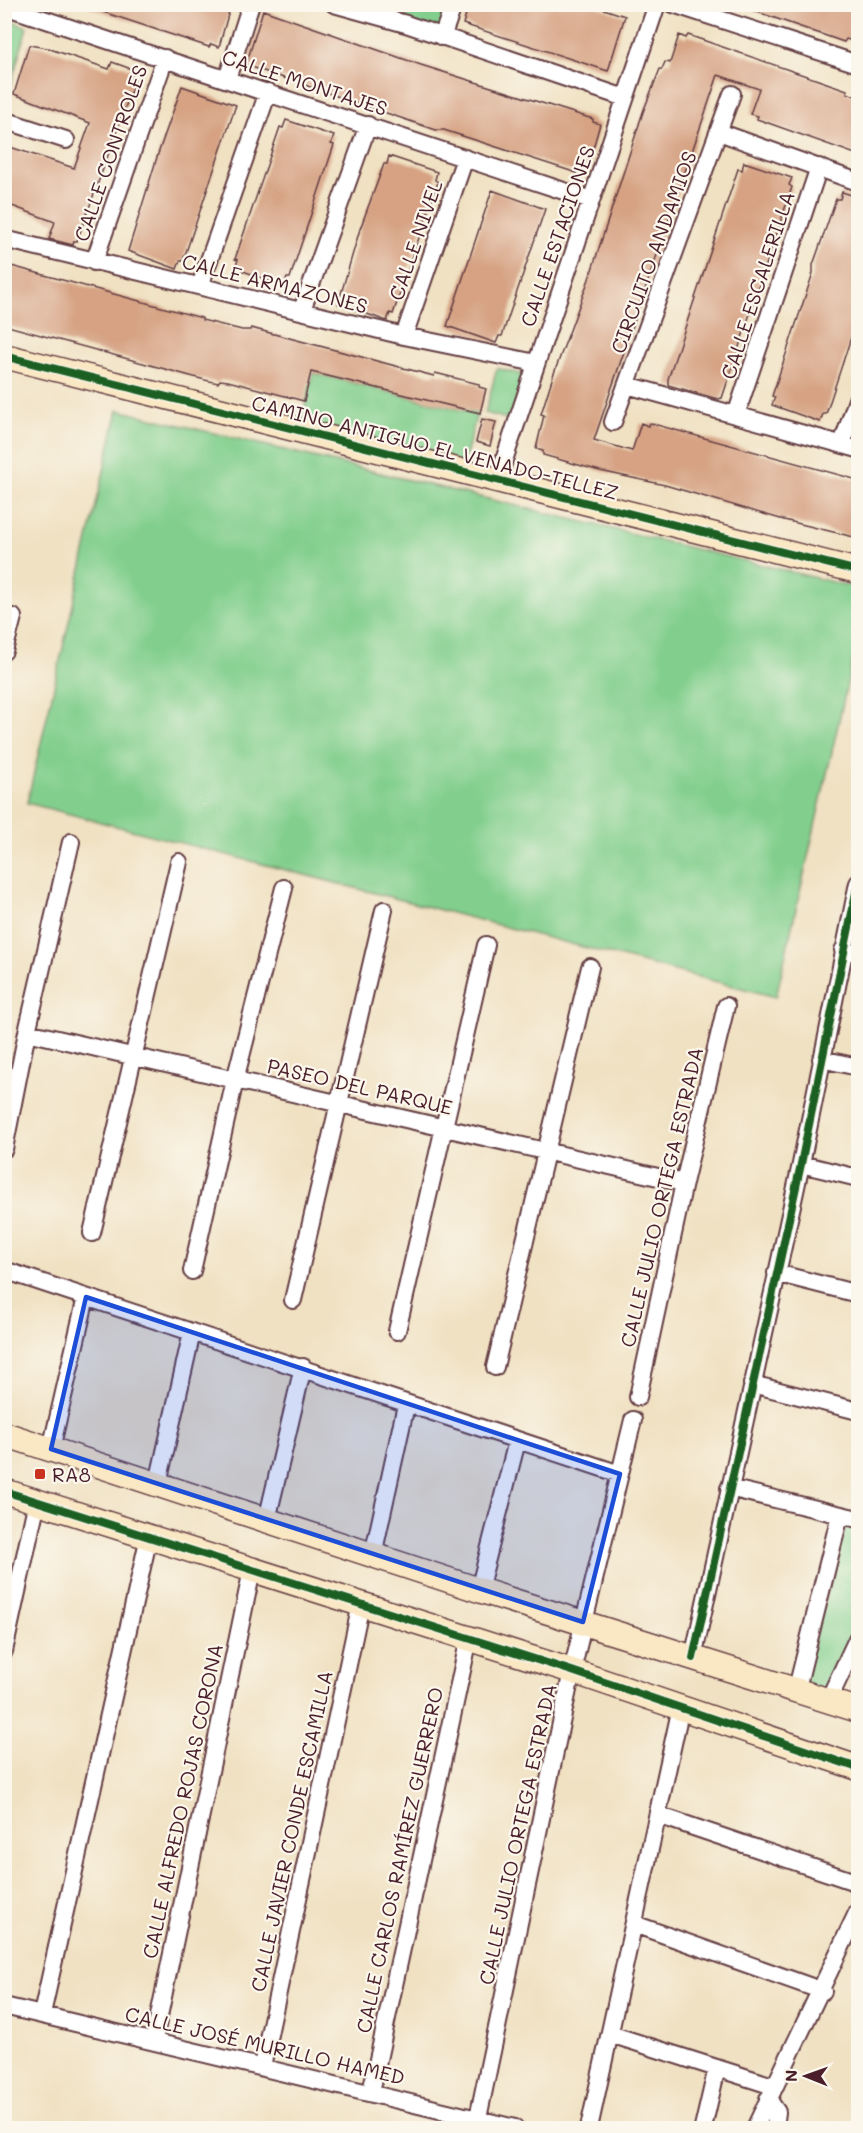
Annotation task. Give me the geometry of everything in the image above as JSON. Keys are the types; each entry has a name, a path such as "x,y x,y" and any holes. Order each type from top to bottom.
{"street":[{"path":"227,79 251,4"},
{"path":"334,4 625,98"},
{"path":"442,37 454,4"},
{"name":"CALLE ESTACIONES","path":"497,480 657,4"},
{"path":"673,4 858,64"},
{"name":"CALLE MONTAJES","path":"4,6 591,200"},
{"name":"CALLE CONTROLES","path":"94,262 165,58"},
{"path":"200,286 268,92"},
{"name":"CIRCUITO ANDAMIOS","path":"613,422 732,94"},
{"path":"4,120 66,140"},
{"path":"302,310 368,125"},
{"path":"719,132 858,182"},
{"name":"CALLE NIVEL","path":"404,336 465,158"},
{"name":"CALLE ESCALERILLA","path":"736,415 819,167"},
{"name":"CALLE ARMAZONES","path":"4,239 404,336 536,363"},
{"name":"CAMINO ANTIGUO EL VENADO-TELLEZ","path":"4,356 858,571"},
{"name":"CIRCUITO ANDAMIOS","path":"627,385 850,447"},
{"path":"850,447 858,397"},
{"path":"4,651 13,617"},
{"path":"4,1149 27,1032 71,842"},
{"path":"92,1233 179,862"},
{"path":"693,1658 822,1059 851,952 858,883"},
{"path":"192,1271 235,1080 284,888"},
{"path":"292,1300 384,909"},
{"path":"397,1330 486,945"},
{"path":"495,1367 590,967"},
{"name":"CALLE JULIO ORTEGA ESTRADA","path":"638,1397 684,1182 726,1006"},
{"name":"PASEO DEL PARQUE","path":"27,1032 684,1182"},
{"path":"822,1059 858,1067"},
{"path":"801,1164 858,1178"},
{"path":"4,1270 303,1367 406,1405 620,1474"},
{"path":"776,1273 858,1293"},
{"path":"51,1449 86,1297"},
{"path":"158,1483 192,1332"},
{"path":"267,1520 303,1367"},
{"path":"752,1384 858,1411"},
{"path":"373,1555 406,1405"},
{"name":"CALLE JULIO ORTEGA ESTRADA","path":"478,2118 572,1671 633,1420"},
{"path":"4,1434 479,1590 693,1658 797,1688 858,1710"},
{"path":"479,1590 516,1441"},
{"path":"729,1488 858,1519"},
{"path":"4,1491 572,1671 858,1768"},
{"path":"4,1651 37,1501"},
{"path":"797,1688 840,1515"},
{"path":"42,2014 149,1536"},
{"name":"CALLE ALFREDO ROJAS CORONA","path":"154,2040 252,1570"},
{"name":"CALLE JAVIER CONDE ESCAMILLA","path":"262,2067 361,1604"},
{"path":"829,1699 858,1637"},
{"name":"CALLE CARLOS RAMÍREZ GUERRERO","path":"371,2092 469,1638"},
{"path":"589,2128 681,1707"},
{"path":"658,1815 858,1883"},
{"path":"755,2128 858,1911"},
{"path":"634,1924 822,1991"},
{"name":"CALLE JOSÉ MURILLO HAMED","path":"4,2006 515,2128"},
{"path":"610,2034 717,2068 771,2093 777,2112 775,2128"},
{"path":"703,2128 717,2068"}],"highlighted area":[{"path":"86,1297 620,1474 583,1622 51,1449"}],"green space":[{"path":"410,5 450,5 439,33 404,22"},
{"path":"5,18 27,27 5,105"},
{"path":"497,368 523,375 511,420 485,413"},
{"path":"313,373 477,414 462,470 300,426"},
{"path":"118,410 858,588 858,637 776,997 27,803"},
{"path":"846,1525 858,1527 858,1629 828,1693 801,1686"}],"building":[{"path":"89,4 231,4 219,47 211,44 209,47 88,7"},
{"path":"469,4 589,4 625,16 608,71 463,24"},
{"path":"743,4 858,4 858,42 846,39 844,42 743,7"},
{"path":"263,10 421,65 593,119 593,122 600,124 586,173 579,170 577,173 444,130 436,130 246,65"},
{"path":"679,35 686,38 688,35 847,90 847,93 858,97 858,155 757,119 758,116 750,114 759,89 718,75 594,440 632,451 641,423 648,426 650,423 858,480 858,538 784,520 665,485 600,471 543,455 543,451 536,449 544,415 541,414 553,376 589,279 643,112 660,69 665,62 670,63"},
{"path":"29,45 47,48 109,69 112,62 134,70 132,78 135,80 77,241 74,241 73,245 49,239 55,222 4,203 4,145 74,168 90,123 14,94"},
{"path":"182,86 236,105 183,261 180,261 177,269 128,251"},
{"path":"286,120 334,136 331,144 334,145 290,278 287,278 284,286 235,268 238,260 235,259 280,127 283,128"},
{"path":"389,156 437,172 435,180 438,182 393,314 390,313 387,321 338,304 360,229"},
{"path":"744,162 792,178 789,185 792,187 722,398 718,399 668,385 668,379 738,169 742,170"},
{"path":"492,190 545,209 502,336 499,336 496,343 447,326"},
{"path":"842,192 858,197 858,316 826,414 823,414 820,422 772,405 775,397 772,396 813,273 813,265 836,199 840,199"},
{"path":"4,264 202,318 202,320 242,330 251,328 434,376 435,373 479,384 479,387 486,389 480,413 311,372 304,401 228,381 220,380 218,383 205,380 4,325"},
{"path":"482,419 496,422 490,446 476,442"}],"cycle path":[{"path":"4,356 858,571"},
{"path":"693,1658 801,1164 858,883"},
{"path":"4,1491 572,1671 858,1768"}],"place":[{"name":"RA8","path":"40,1474"}]}
